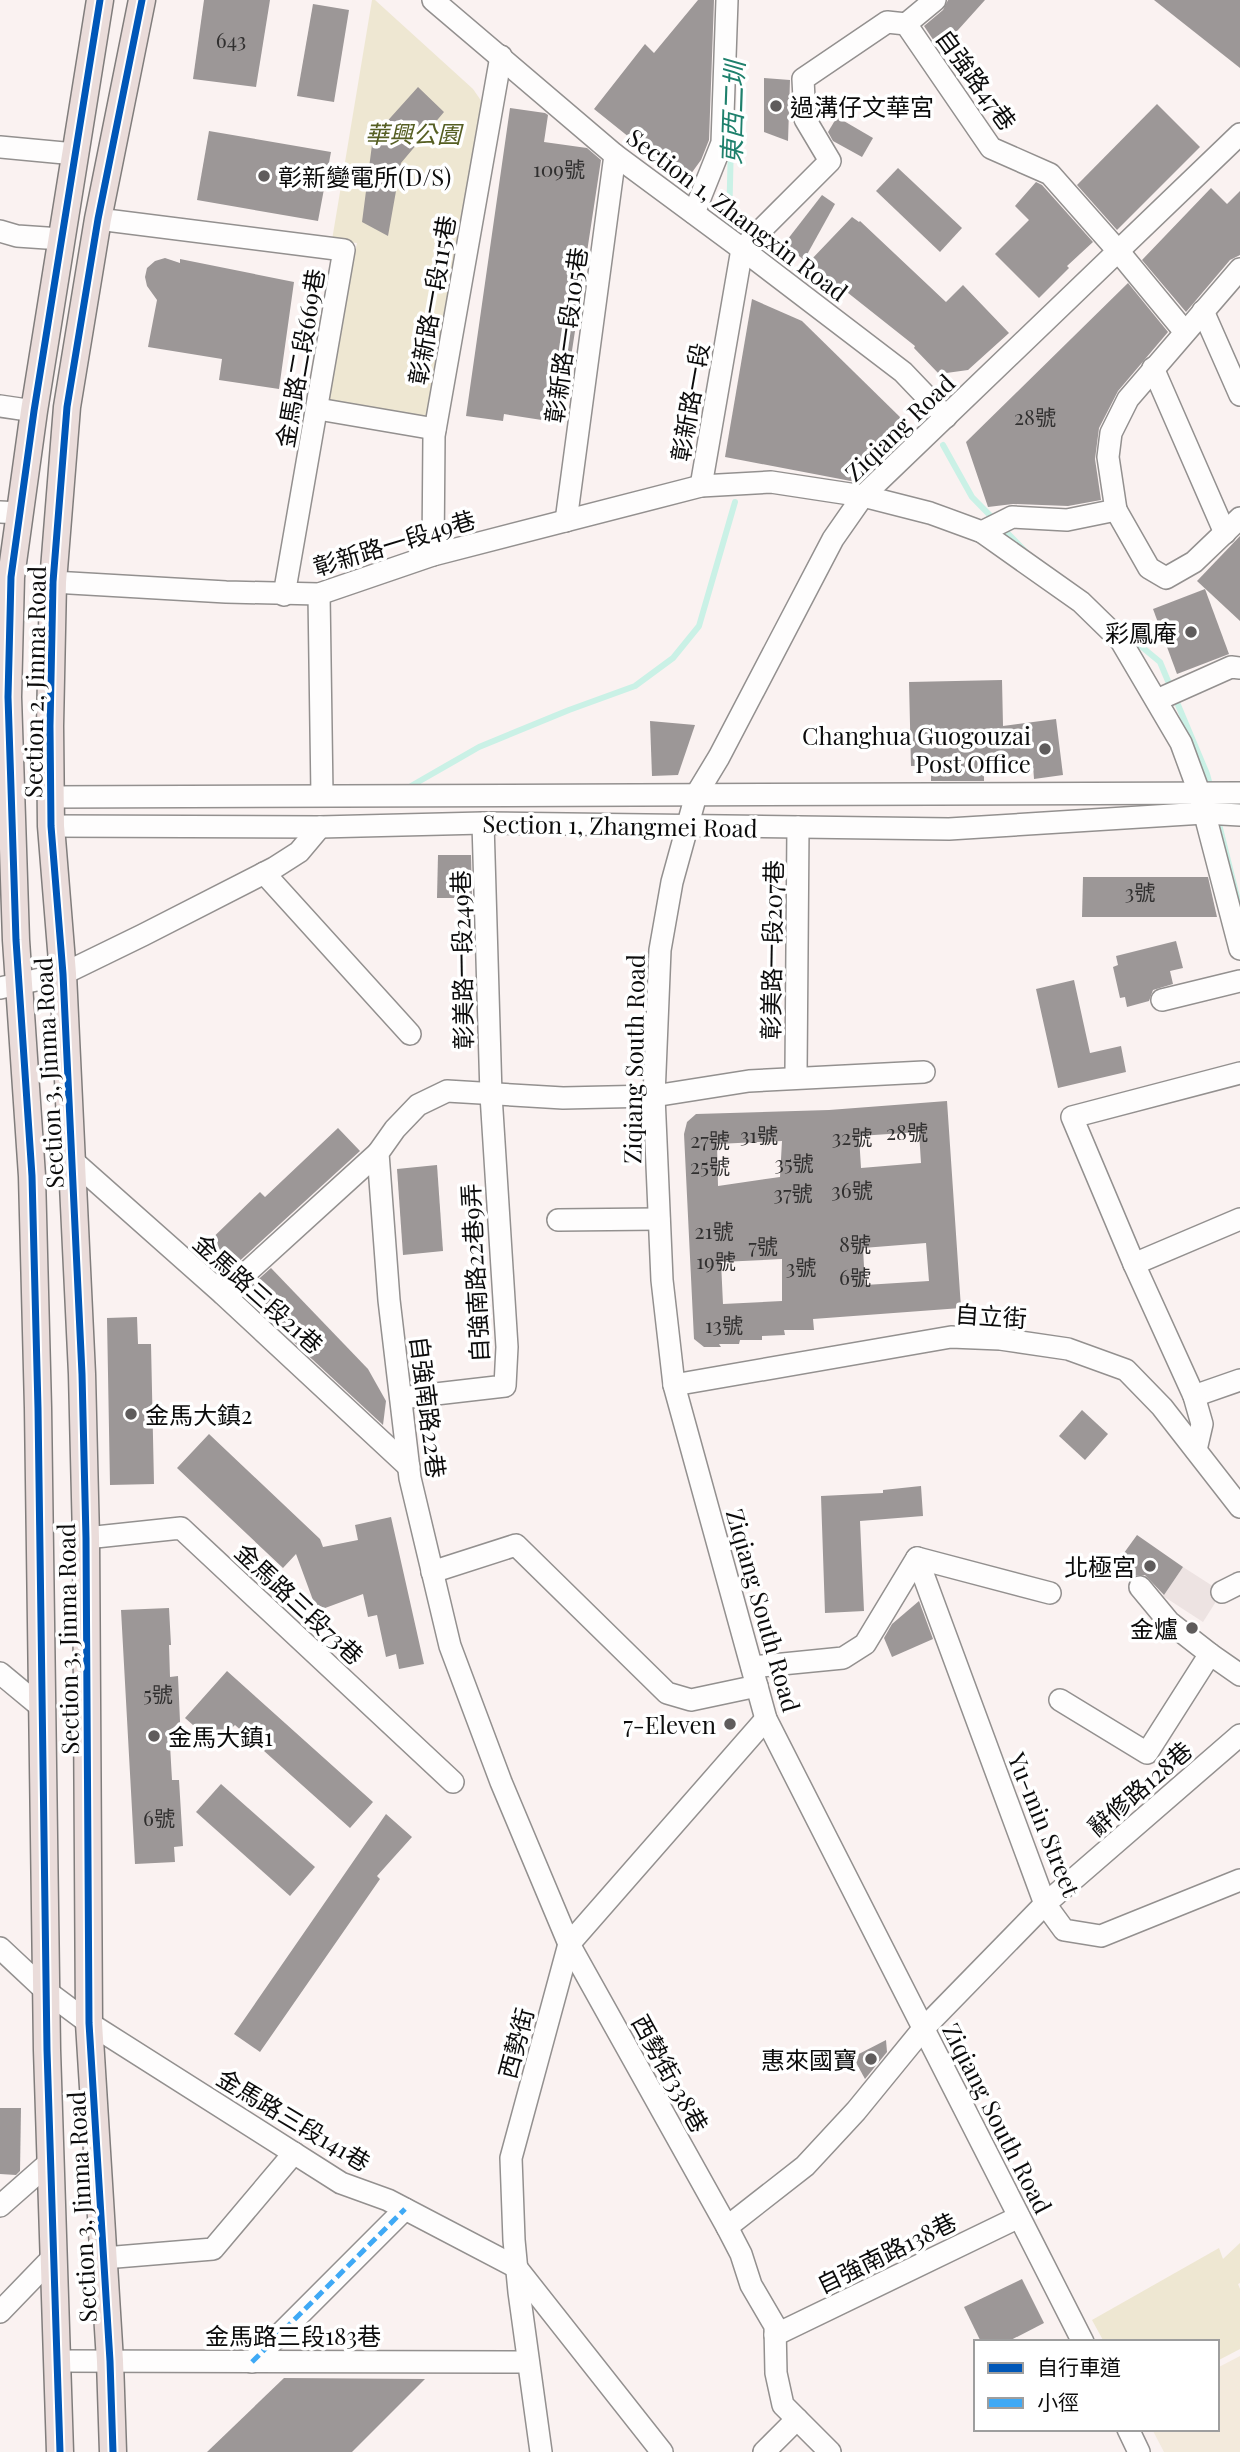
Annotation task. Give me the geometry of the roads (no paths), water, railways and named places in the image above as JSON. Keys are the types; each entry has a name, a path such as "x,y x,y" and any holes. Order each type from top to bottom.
{"main road":[{"name":"Section 2, Jinma Road","path":"6,826 10,512 34,411 100,0"},
{"name":"Section 2, Jinma Road","path":"51,826 53,582 67,407 98,219 142,0"},
{"name":"Section 1, Zhangmei Road","path":"5,793 51,797"},
{"name":"Section 1, Zhangmei Road","path":"6,826 51,826"},
{"name":"Section 3, Jinma Road","path":"6,826 9,987 32,1176 46,1991 60,2452"},
{"name":"Section 3, Jinma Road","path":"51,826 63,974 82,1374 86,1538 89,2023 113,2452"}],"street":[{"name":"Section 1, Zhangxin Road","path":"433,0 615,155 903,372 946,417"},
{"path":"694,213 722,143 727,0"},
{"path":"906,24 934,0"},
{"name":"自強路47巷","path":"742,249 830,161 805,119 803,79 887,22 906,24 991,148 1050,174 1185,332"},
{"name":"彰新路一段115巷","path":"433,555 435,429 500,56"},
{"name":"Ziqiang Road","path":"688,826 696,795 719,757 834,539 863,496 1240,134"},
{"path":"0,147 75,154"},
{"name":"彰新路一段105巷","path":"566,521 615,155"},
{"name":"金馬路二段669巷","path":"98,219 344,250 284,595"},
{"path":"0,231 18,236 61,239"},
{"name":"彰新路一段","path":"742,249 701,486 771,482 863,496 930,513 982,532 1081,602 1121,641 1165,697 1202,803 1240,949"},
{"path":"1153,368 1232,525 1194,562 1166,578 1149,568 1116,510 1108,457 1111,433 1128,399 1153,368 1240,269"},
{"path":"1203,311 1240,395"},
{"path":"0,406 34,411"},
{"path":"317,409 435,429"},
{"name":"彰新路一段49巷","path":"53,582 284,595 319,594 433,555 701,486"},
{"path":"982,532 1012,517 1067,520 1116,510"},
{"path":"319,594 322,795"},
{"path":"1165,697 1231,667 1240,668"},
{"name":"Section 1, Zhangmei Road","path":"51,826 320,827 483,824 949,829 1202,803 1240,793"},
{"name":"Section 1, Zhangmei Road","path":"51,797 696,795 1202,803 1240,815"},
{"name":"彰美路一段249巷","path":"483,824 491,1095"},
{"name":"Ziqiang South Road","path":"688,826 672,882 660,950 654,1096 662,1280 674,1385 766,1719 1082,2340"},
{"path":"9,987 63,974 264,873 299,852 320,827"},
{"name":"彰美路一段207巷","path":"796,1073 798,827"},
{"path":"264,873 410,1034"},
{"path":"1162,1000 1240,981"},
{"path":"223,1294 378,1153 395,1129 418,1105 447,1091 563,1098 654,1096 749,1081 924,1072"},
{"path":"1196,1450 1202,1424 1194,1396 1072,1117 1240,1073"},
{"name":"自強南路22巷9弄","path":"401,1398 505,1386 508,1347 491,1095"},
{"name":"自強南路22巷","path":"378,1153 389,1300 409,1467 432,1572 450,1646 501,1782 569,1944"},
{"name":"金馬路三段21巷","path":"72,1160 223,1294 409,1467"},
{"path":"558,1220 659,1219"},
{"path":"1134,1264 1240,1219"},
{"name":"自立街","path":"674,1385 951,1337 1000,1339 1068,1349 1126,1370 1162,1407 1240,1507"},
{"path":"1194,1396 1240,1380"},
{"name":"金馬路三段73巷","path":"86,1538 181,1528 453,1782"},
{"path":"432,1572 516,1545 667,1693 691,1700 755,1677 844,1658 865,1644 917,1558 1051,1593"},
{"name":"Yu-min Street","path":"917,1558 1045,1904 1064,1930 1101,1936 1240,1880"},
{"path":"1140,1587 1169,1622 1240,1675"},
{"path":"1060,1700 1147,1753 1210,1654"},
{"path":"0,1673 41,1707"},
{"name":"西勢街","path":"541,2452 516,2267 511,2158 569,1944 766,1719"},
{"name":"辭修路128巷","path":"727,2227 805,2166 856,2111 923,2029 1045,1904 1240,1735"},
{"name":"西勢街338巷","path":"569,1944 727,2227 741,2254 751,2286 775,2326 775,2335"},
{"name":"金馬路三段141巷","path":"0,1948 46,1991 89,2023 341,2183 405,2208 516,2267"},
{"path":"104,2258 213,2249 294,2153"},
{"path":"0,2206 50,2162"},
{"path":"252,2361 405,2208"},
{"name":"自強南路138巷","path":"775,2335 1019,2217"},
{"path":"0,2312 54,2256"},
{"path":"516,2267 662,2452"},
{"path":"775,2335 776,2373 783,2405 830,2452"},
{"name":"金馬路三段183巷","path":"58,2361 528,2362"},
{"path":"764,2452 797,2419"},
{"path":"1129,2431 1139,2452"}],"waterway":[{"name":"東西二圳","path":"729,225 731,142"},
{"path":"943,445 972,497 1025,551"},
{"path":"411,786 479,747 635,686 673,658 699,626 735,502"},
{"path":"1125,633 1160,662 1211,789"},
{"path":"1217,816 1238,901"}],"place":[{"name":"過溝仔文華宮","path":"776,106"},
{"name":"彰新變電所(D/S)","path":"264,176"},
{"name":"彩鳳庵","path":"1191,632"},
{"name":"Changhua Guogouzai Post Office","path":"1045,749"},
{"name":"金馬大鎮2","path":"131,1414"},
{"name":"北極宮","path":"1150,1566"},
{"name":"金爐","path":"1192,1628"},
{"name":"7-Eleven","path":"730,1724"},
{"name":"金馬大鎮1","path":"154,1736"},
{"name":"惠來國寶","path":"871,2059"}],"park label":[{"name":"華興公園","path":"413,133"}]}
